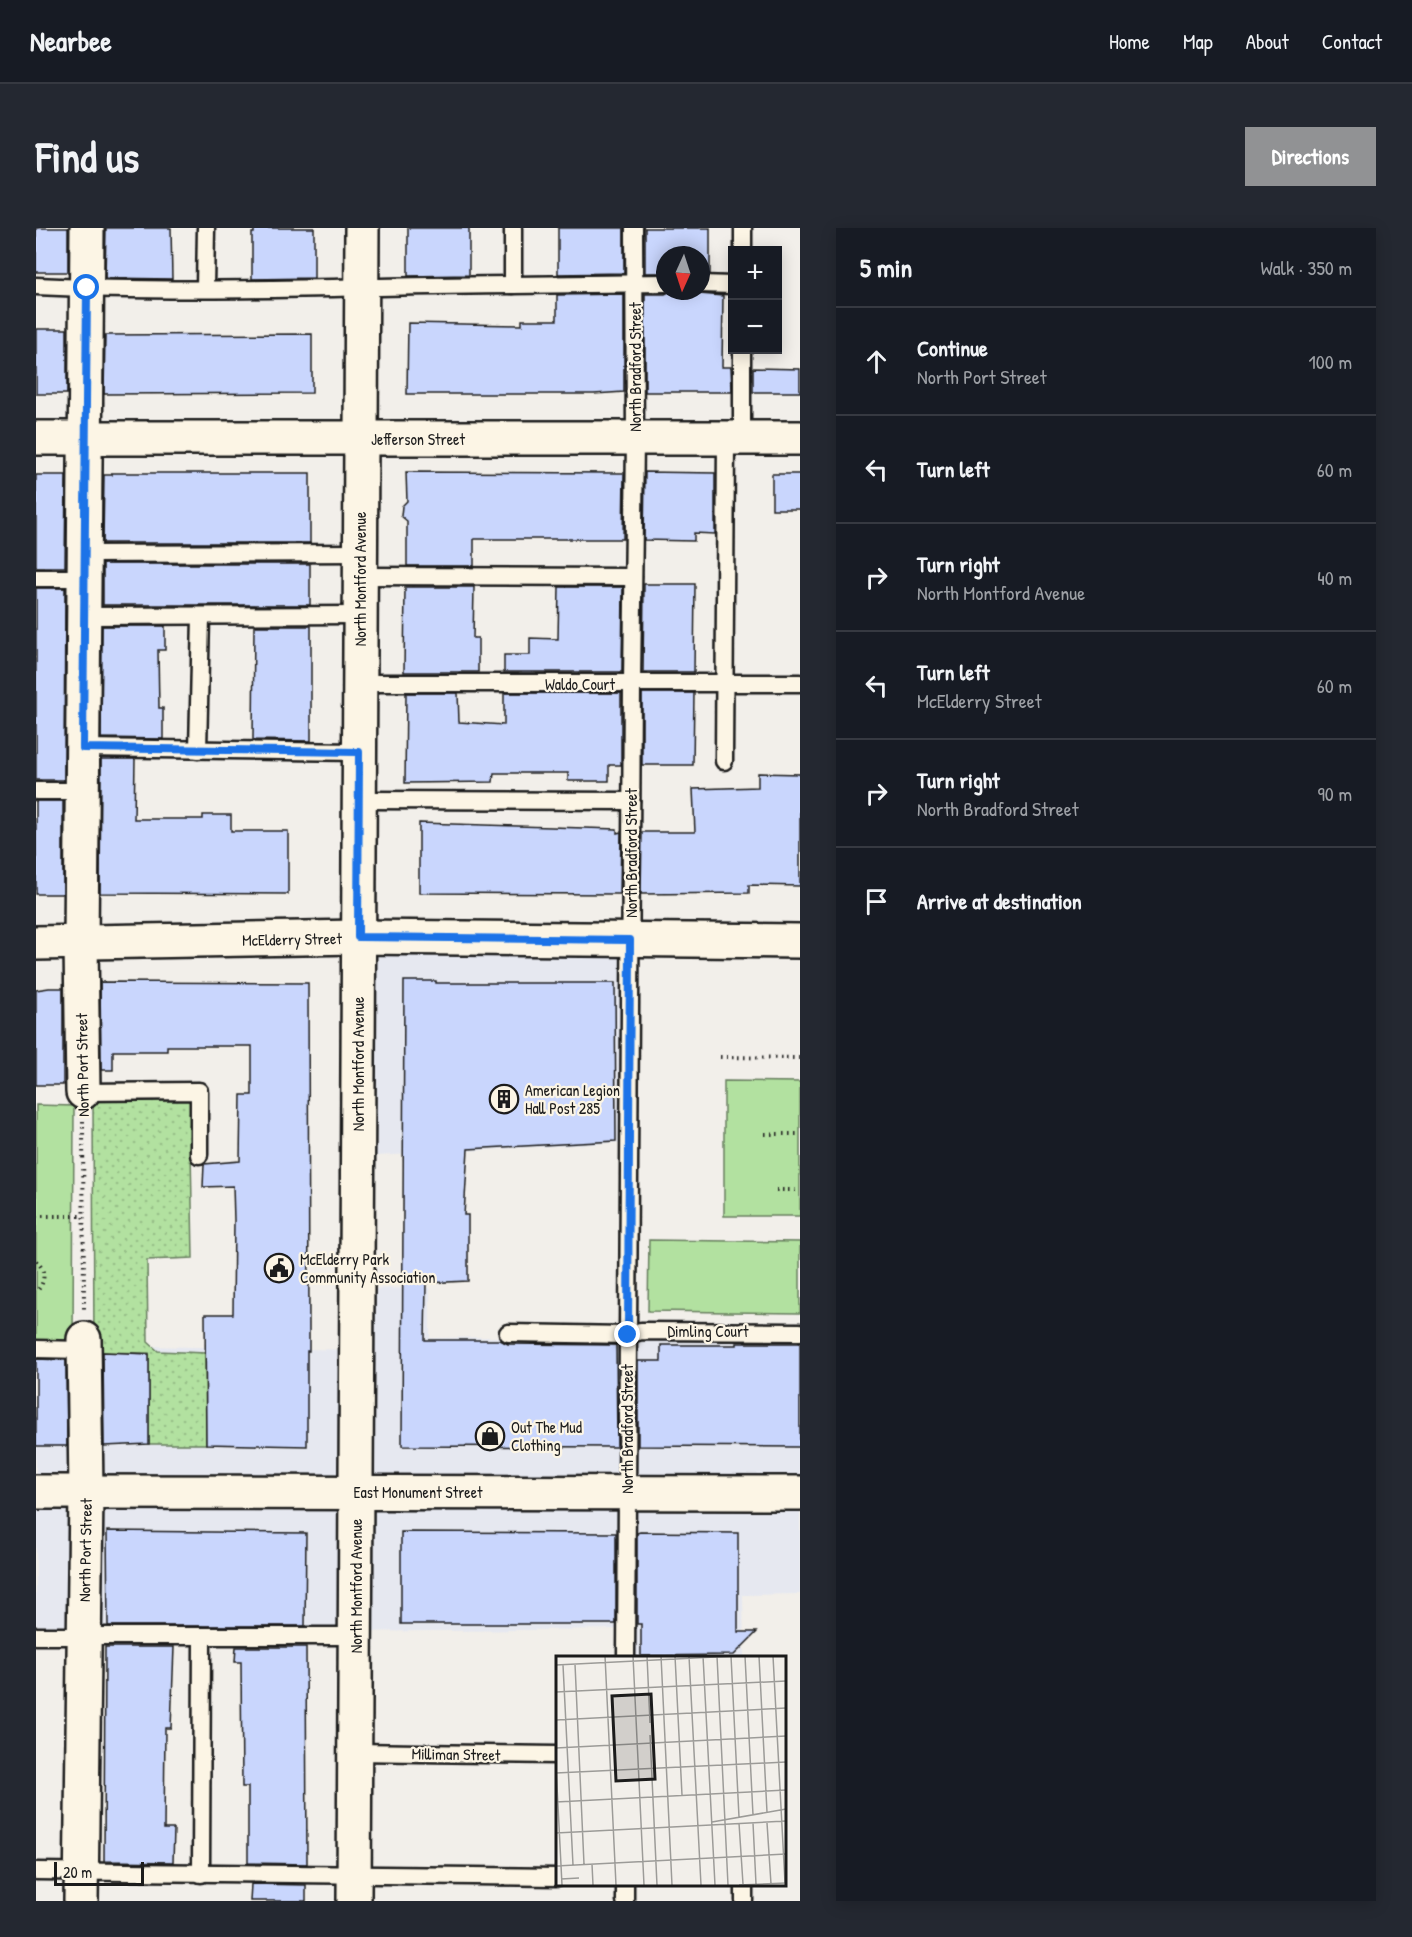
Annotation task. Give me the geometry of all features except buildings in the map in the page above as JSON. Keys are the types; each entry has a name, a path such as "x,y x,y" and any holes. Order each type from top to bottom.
{"street":[{"name":"North Port Street","path":"82,1092 81,943 87,228"},
{"name":"North Montford Avenue","path":"354,1888 362,228"},
{"name":"Jefferson Street","path":"36,438 800,438"},
{"name":"McElderry Street","path":"36,943 358,937 800,941"},
{"name":"North Port Street","path":"81,1886 86,1492 84,1345"},
{"name":"East Monument Street","path":"36,1492 800,1493"}],"lane":[{"path":"205,289 206,228"},
{"path":"513,228 513,285"},
{"name":"North Bradford Street","path":"626,1656 635,439 634,228"},
{"path":"743,228 743,246"},
{"path":"36,286 205,289 656,284"},
{"path":"710,284 728,285"},
{"path":"724,761 734,439 742,354"},
{"path":"36,578 85,566 360,565 633,577"},
{"path":"85,616 360,615"},
{"path":"198,750 201,616"},
{"name":"Waldo Court","path":"360,683 800,683"},
{"path":"83,748 359,752"},
{"path":"36,791 83,791"},
{"path":"359,800 631,801"},
{"path":"82,1092 199,1091 199,1155"},
{"name":"Dimling Court","path":"508,1333 628,1335 641,1331 800,1332"},
{"path":"36,1349 84,1345"},
{"path":"36,1636 356,1636"},
{"path":"201,1874 202,1636"},
{"name":"Milliman Street","path":"355,1752 556,1755"},
{"path":"36,1871 81,1886 201,1874 354,1888 556,1876"}],"path":[{"path":"720,1057 800,1058"},
{"name":"North Port Street","path":"82,1092 84,1345"},
{"path":"765,1134 800,1134"},
{"path":"776,1190 800,1190"},
{"path":"36,1216 83,1216"},
{"path":"36,1261 43,1269 44,1275 41,1286 36,1292"}],"shaded area":[{"path":"628,932 628,1142 357,1157 355,942"},
{"path":"430,1288 430,1338 800,1333 800,1594 743,1595 744,1656 629,1656 628,1629 36,1635 36,1344 359,1350 359,1289"}],"green space":[{"path":"724,1081 800,1082 800,1216 724,1216"},
{"path":"190,1097 193,1258 147,1260 148,1342 158,1351 205,1353 206,1444 149,1444 149,1353 94,1352 93,1100"},
{"path":"36,1105 74,1106 73,1343 36,1343"},
{"path":"649,1240 800,1242 800,1313 648,1311"}],"place":[{"name":"American Legion Hall Post 285","path":"504,1099"},
{"name":"McElderry Park Community Association","path":"279,1268"},
{"name":"Out The Mud Clothing","path":"490,1436"}],"route":[{"path":"87,288 83,748 359,752 358,937 630,940 628,1335"}]}
